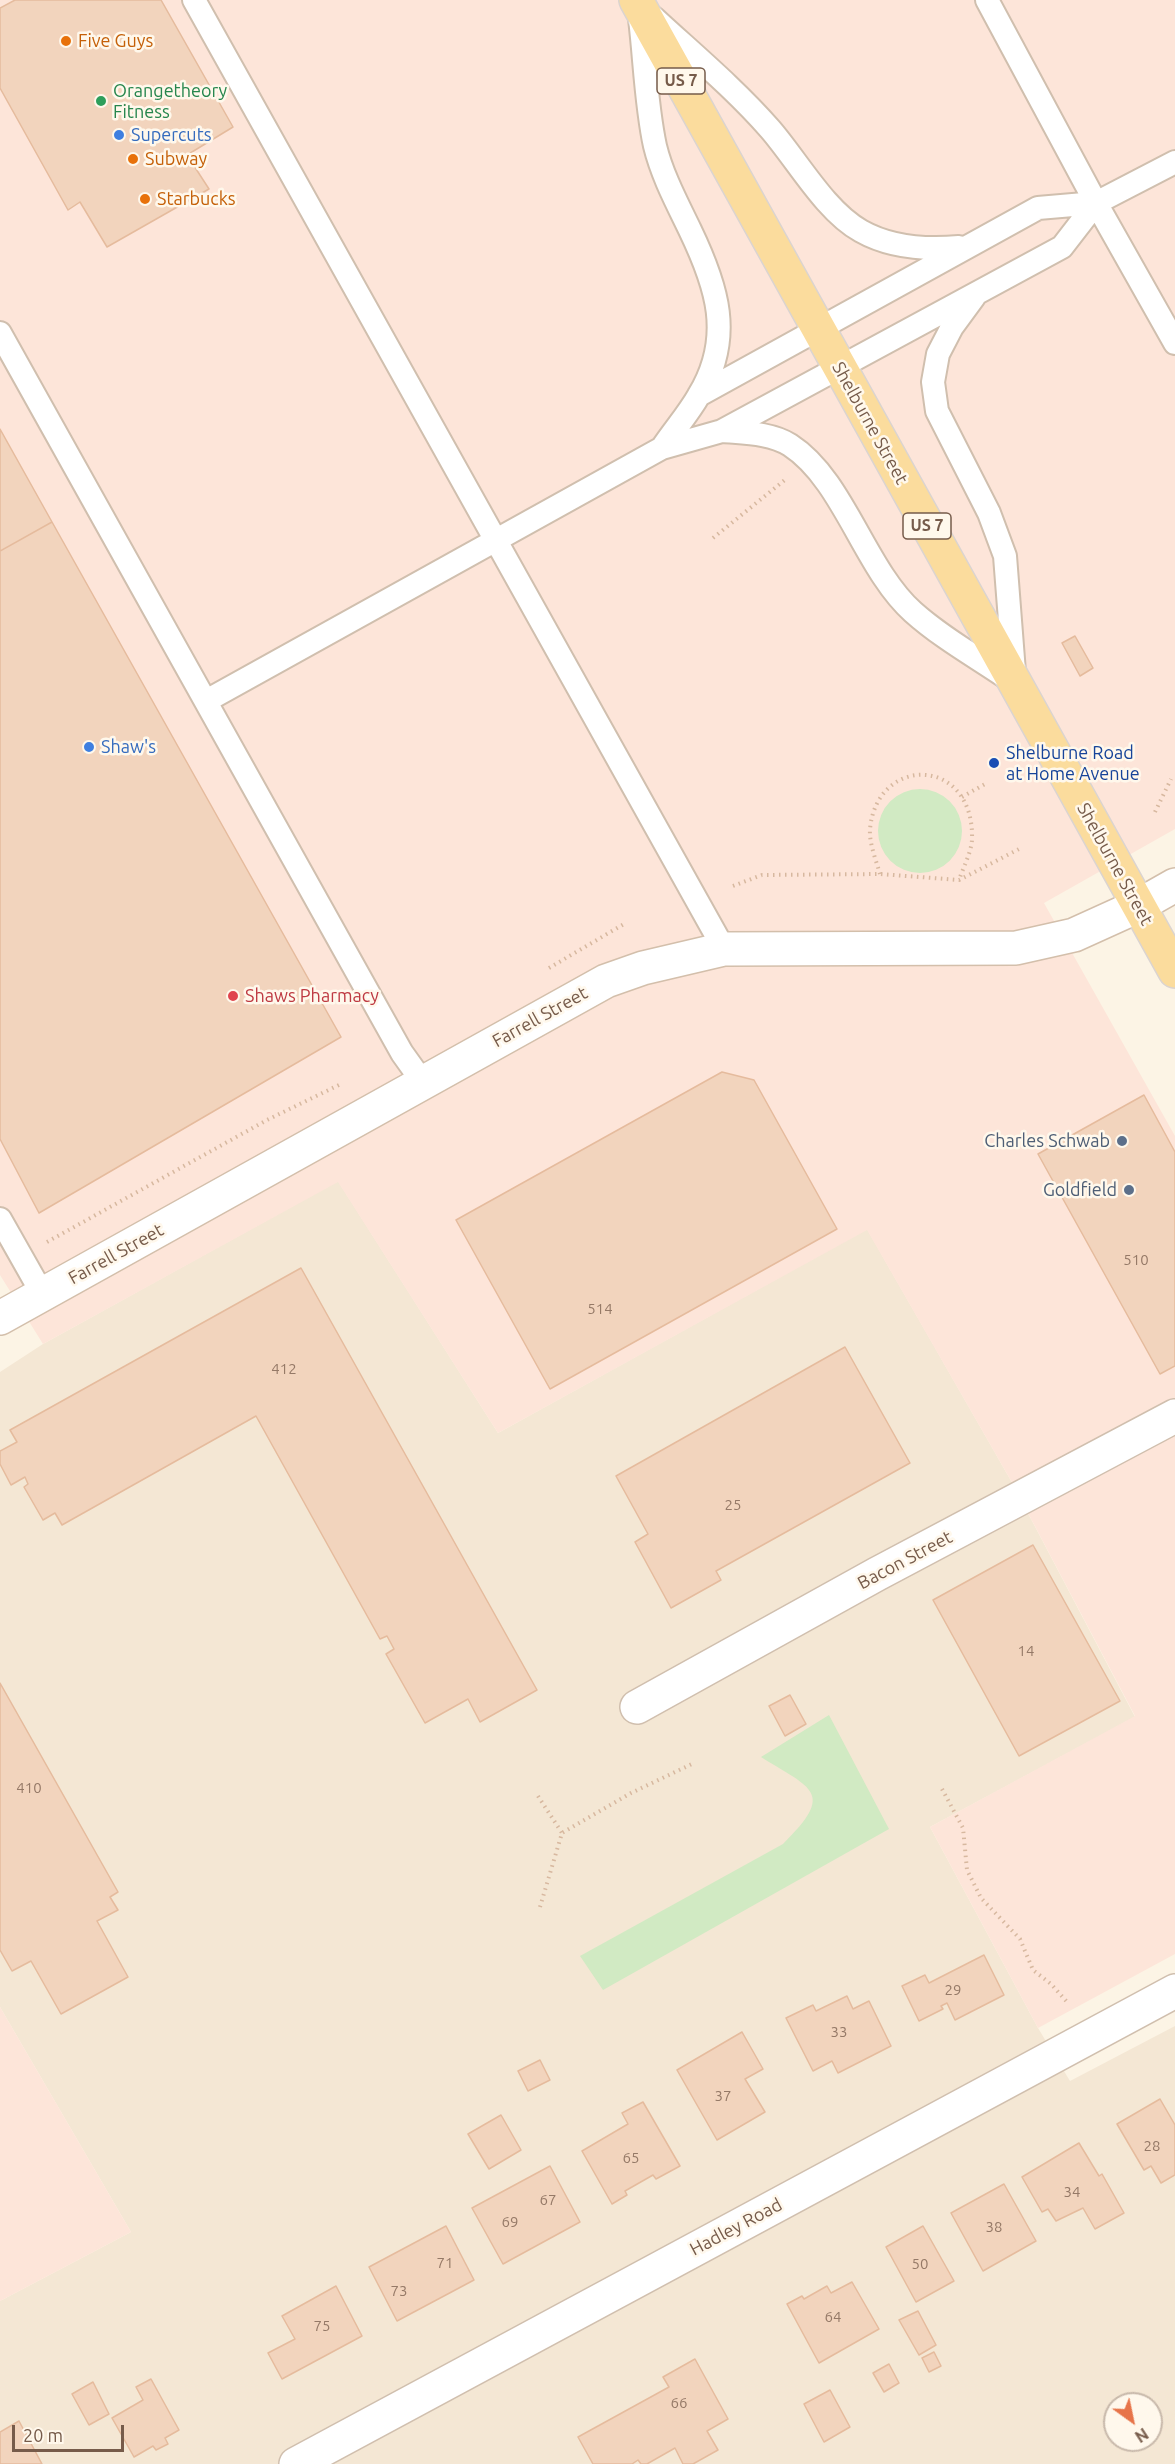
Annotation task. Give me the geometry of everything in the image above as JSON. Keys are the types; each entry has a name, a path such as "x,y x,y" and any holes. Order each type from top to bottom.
{"main road":[{"name":"Shelburne Street","path":"637,2 1175,971"}],"street":[{"name":"Farrell Street","path":"0,1318 422,1081 606,981 653,965 724,950 1016,948 1074,935 1138,906 1175,885"},
{"name":"Bacon Street","path":"637,1707 877,1574 1175,1416"},
{"name":"Hadley Road","path":"296,2464 1175,1991"}],"lane":[{"path":"194,0 724,950"},
{"path":"987,0 1096,203 1175,343"},
{"path":"637,2 655,146 670,190 715,288 718,315 716,350 699,395 662,448"},
{"path":"637,2 744,100 837,212 860,231 892,244 933,250 969,246"},
{"path":"699,395 1038,208 1096,203 1175,162"},
{"path":"206,701 662,448 722,431 1062,247 1096,203"},
{"path":"976,293 952,327 938,354 933,382 937,411 988,513 1005,556 1015,684"},
{"path":"0,333 402,1053 422,1081"},
{"path":"722,431 757,433 788,444 810,461 882,574 912,612 1015,684"},
{"path":"0,1219 43,1295"}],"path":[{"path":"713,538 766,493 794,476"},
{"path":"880,874 870,831 875,803 889,785 912,776 939,776 962,797 969,809 972,842 959,880"},
{"path":"1155,812 1172,779"},
{"path":"962,797 985,784"},
{"path":"733,886 762,875 880,874 959,880 1021,848"},
{"path":"21,1256 267,1120 347,1081"},
{"path":"540,1906 562,1833 631,1793 694,1763"},
{"path":"942,1789 963,1828 967,1870 981,1898 1020,1939 1034,1970 1068,2003"},
{"path":"538,1796 562,1833"}],"shaded area":[{"path":"0,0 1175,0 1175,829 1044,903 1175,1136 1175,1954 1038,2028 930,1827 1135,1716 1010,1479 867,1230 498,1433 338,1182 43,1344 0,1275"},
{"path":"338,1181 498,1433 867,1229 1010,1479 1135,1717 930,1827 1038,2028 1070,2081 1175,2026 1175,2464 0,2464 0,2301 131,2232 0,2007 0,1372 43,1344"},
{"path":"0,2007 131,2232 0,2301"}],"green space":[{"path":"920,789 936,792 950,801 959,815 962,831 959,847 950,861 936,870 920,873 904,870 890,861 881,847 878,831 881,815 890,801 904,792"},
{"path":"829,1715 889,1829 603,1990 580,1956 783,1844 799,1827 809,1813 813,1802 811,1793 793,1777 761,1757"}],"building":[{"path":"15,0 161,0 233,127 187,155 209,189 107,247 80,202 68,210 0,88 0,8"},
{"path":"0,429 52,522 0,551"},
{"name":"Shaw's","path":"52,522 341,1037 39,1213 0,1139 0,551"},
{"path":"1075,636 1093,668 1080,676 1062,643"},
{"path":"722,1072 754,1080 837,1229 550,1389 456,1220"},
{"path":"1144,1095 1175,1152 1175,1366 1160,1374 1038,1154"},
{"path":"301,1268 537,1690 480,1722 468,1699 425,1723 386,1654 394,1649 387,1636 380,1639 256,1416 62,1525 55,1513 43,1520 24,1487 28,1484 25,1477 11,1485 0,1464 0,1451 17,1442 10,1430"},
{"path":"845,1347 910,1463 716,1571 721,1580 671,1608 635,1542 648,1534 616,1476"},
{"path":"1033,1545 1120,1701 1019,1756 933,1600"},
{"path":"0,1683 118,1892 110,1897 118,1910 97,1921 128,1977 61,2014 31,1961 12,1971 0,1950"},
{"path":"790,1695 806,1724 785,1736 769,1706"},
{"path":"984,1955 1004,1995 955,2020 947,2003 941,2006 943,2009 919,2021 902,1986 925,1975 929,1983"},
{"path":"847,1996 853,2009 869,2001 891,2046 838,2073 832,2061 813,2071 786,2018 813,2005 816,2011"},
{"path":"742,2032 763,2069 745,2079 765,2112 717,2140 677,2070"},
{"path":"540,2060 550,2080 528,2091 518,2071"},
{"path":"1160,2099 1175,2125 1175,2175 1161,2183 1151,2166 1144,2170 1117,2124"},
{"path":"643,2102 680,2166 656,2179 653,2175 625,2191 627,2195 612,2204 582,2151 628,2124 622,2113"},
{"path":"501,2115 521,2150 489,2169 468,2134"},
{"path":"1079,2143 1099,2176 1102,2174 1124,2213 1095,2229 1083,2208 1056,2221 1048,2209 1042,2212 1022,2177"},
{"path":"550,2166 580,2222 503,2264 472,2208"},
{"path":"1004,2184 1036,2241 983,2271 951,2213"},
{"path":"446,2226 474,2280 397,2321 369,2267"},
{"path":"923,2226 954,2281 916,2302 886,2247"},
{"path":"852,2282 879,2329 819,2363 787,2304 802,2296 804,2299 827,2286 831,2293"},
{"path":"336,2286 362,2336 282,2379 268,2353 295,2339 282,2316"},
{"path":"918,2311 936,2345 919,2355 899,2320"},
{"path":"934,2352 941,2366 929,2372 922,2358"},
{"path":"695,2359 728,2419 707,2431 718,2450 693,2464 683,2464 675,2448 647,2464 641,2464 638,2460 632,2464 593,2464 578,2437 669,2387 663,2377"},
{"path":"889,2364 899,2383 884,2392 873,2373"},
{"path":"151,2379 179,2430 165,2438 168,2444 156,2450 153,2446 134,2457 112,2418 143,2400 136,2387"},
{"path":"93,2382 109,2414 89,2425 72,2394"},
{"path":"830,2390 850,2427 824,2442 804,2404"},
{"path":"19,2421 42,2464 0,2464 0,2432"}],"place":[{"name":"Five Guys","path":"66,41"},
{"name":"Orangetheory Fitness","path":"101,101"},
{"name":"Supercuts","path":"119,135"},
{"name":"Subway","path":"133,159"},
{"name":"Starbucks","path":"145,199"},
{"name":"Shaw's","path":"89,747"},
{"name":"Shelburne Road at Home Avenue","path":"994,763"},
{"name":"Shaws Pharmacy","path":"233,996"},
{"name":"Charles Schwab","path":"1122,1141"},
{"name":"Goldfield","path":"1129,1190"}]}
